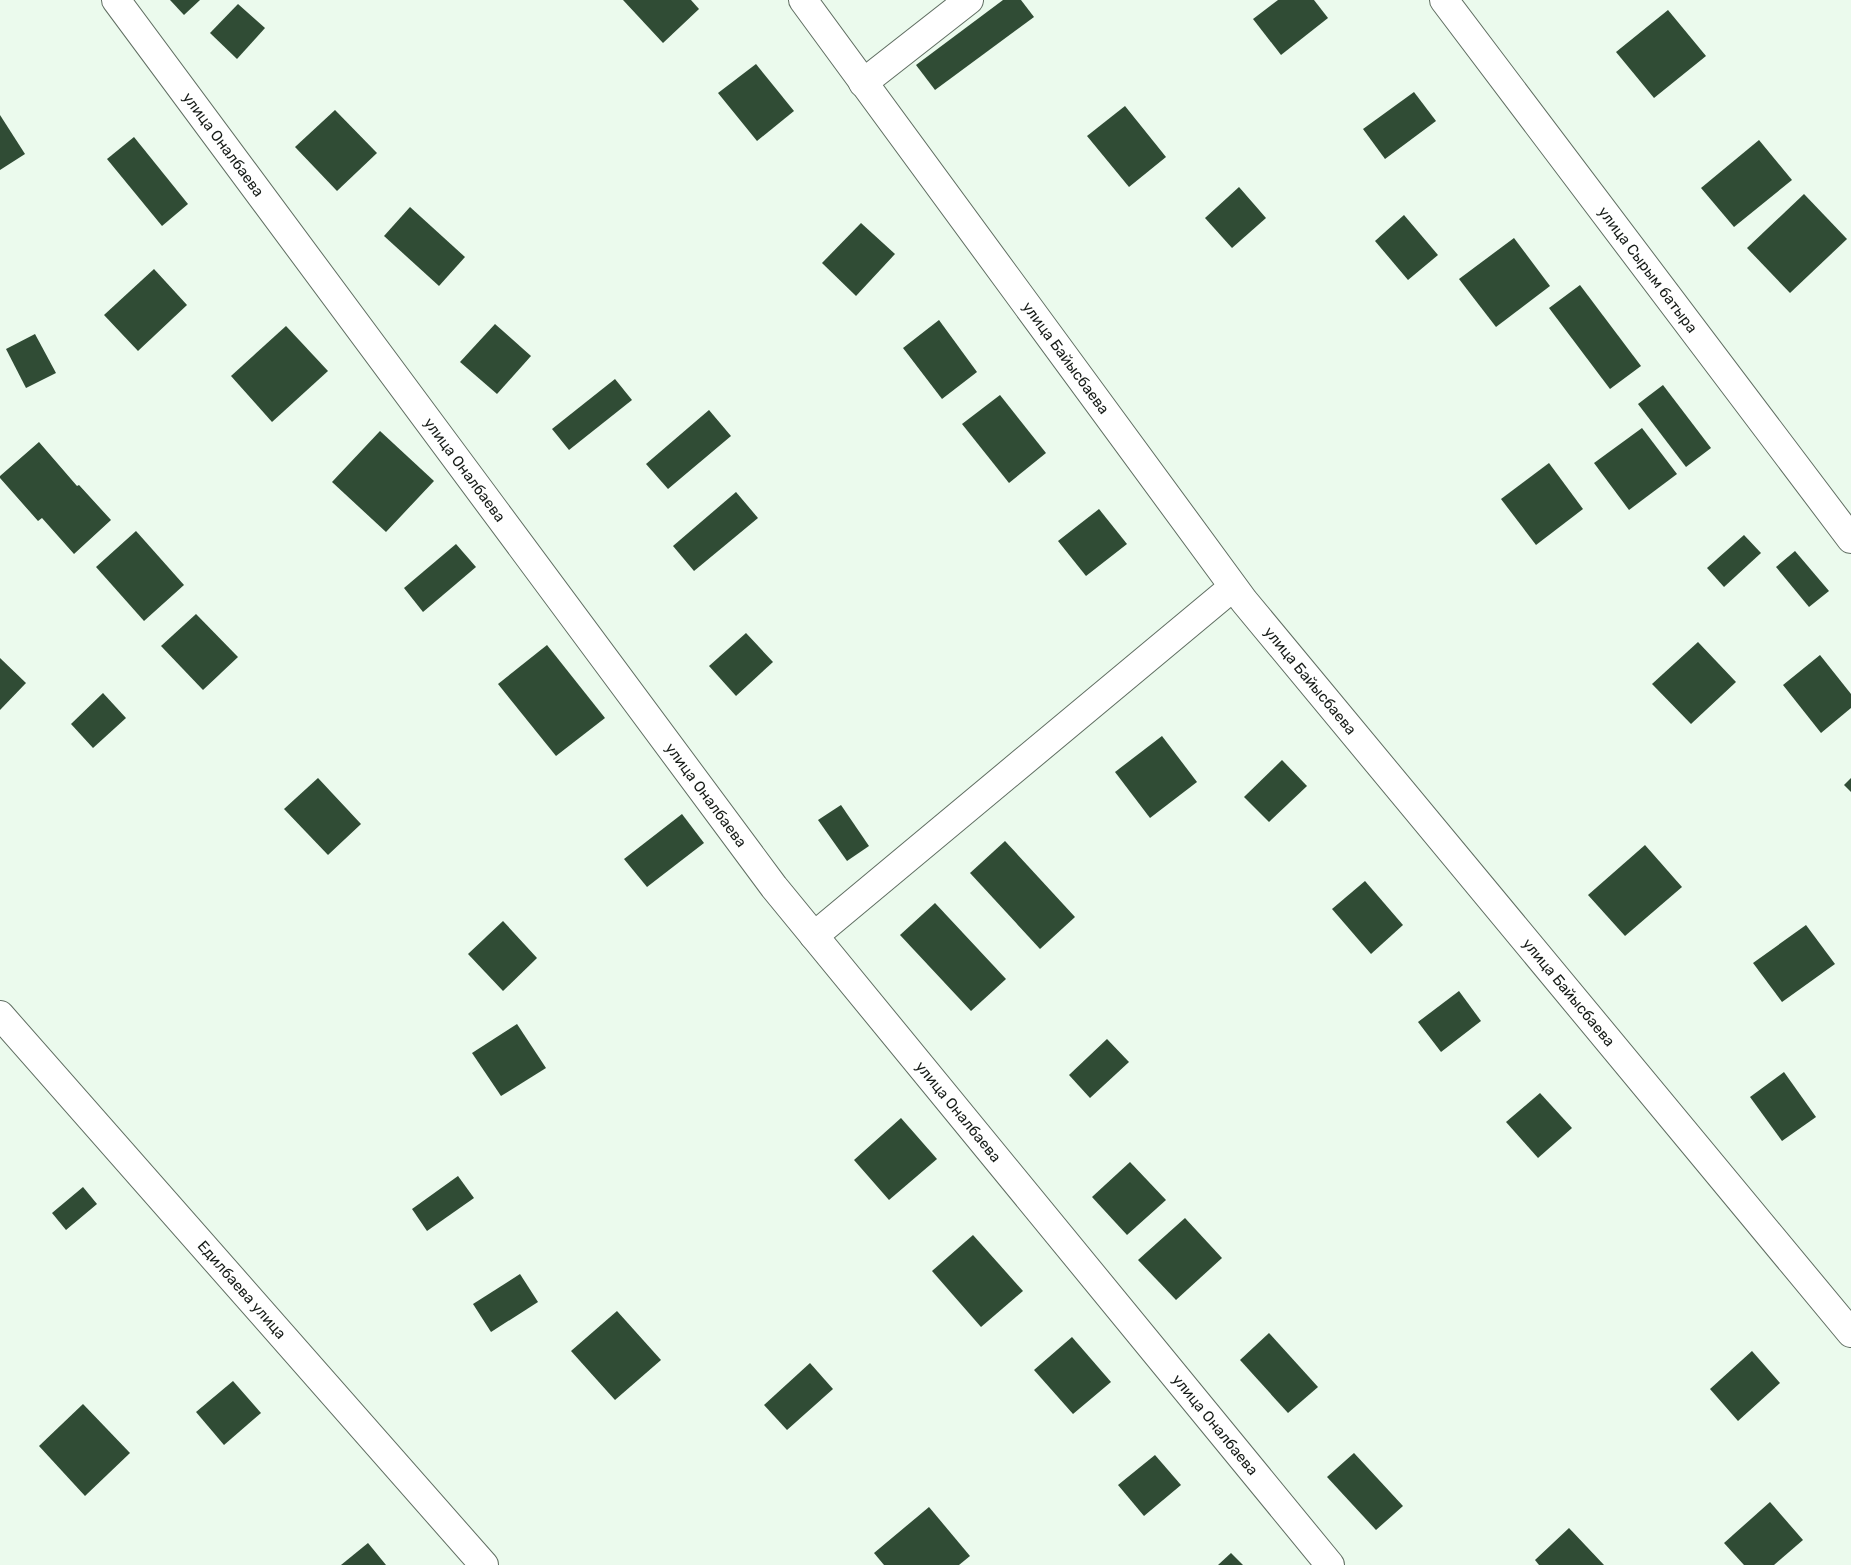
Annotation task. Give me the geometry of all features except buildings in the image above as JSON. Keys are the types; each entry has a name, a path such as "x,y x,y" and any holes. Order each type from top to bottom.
{"street":[{"name":"улица Оналбаева","path":"116,0 774,887 1330,1565"},
{"name":"улица Байысбаева","path":"803,0 1233,587 1851,1333"},
{"path":"863,83 969,0"},
{"name":"улица Сырым батыра","path":"1444,0 1851,539"},
{"path":"814,936 1233,587"},
{"name":"Едилбаева улица","path":"0,1015 484,1565"}]}
